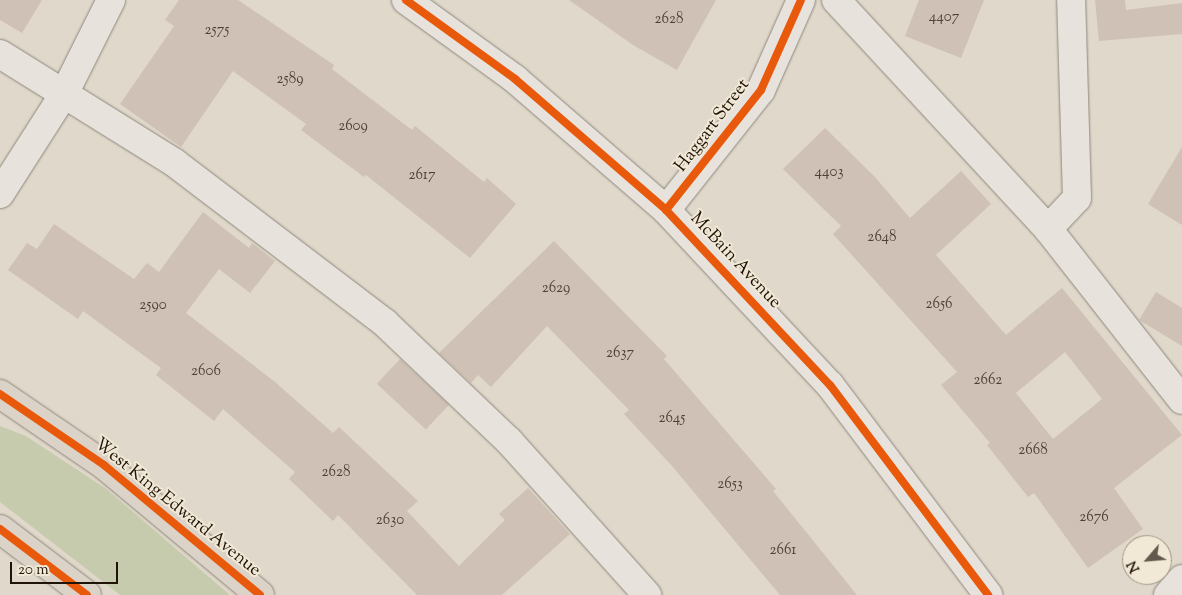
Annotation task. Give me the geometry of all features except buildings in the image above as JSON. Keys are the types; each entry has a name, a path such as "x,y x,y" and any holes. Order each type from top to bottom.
{"main road":[{"name":"West King Edward Avenue","path":"0,394 104,466 260,595"},
{"path":"0,529 87,595"}],"street":[{"path":"0,194 64,94 111,0"},
{"name":"McBain Avenue","path":"406,0 515,78 666,210 830,385 988,595"},
{"name":"Haggart Street","path":"666,210 761,90 802,0"},
{"path":"836,0 1048,229 1182,400"},
{"path":"1048,229 1077,198 1071,0"},
{"path":"0,54 175,163 385,323 509,441 647,595"},
{"path":"1168,595 1182,579"}],"green space":[{"path":"0,426 26,436 105,488 230,595 120,595 0,502"}],"cycle path":[{"path":"406,0 515,79 666,210 830,385 988,595"},
{"path":"666,210 761,90 801,0"},
{"path":"0,394 104,465 260,595"},
{"path":"0,529 87,595"}]}
